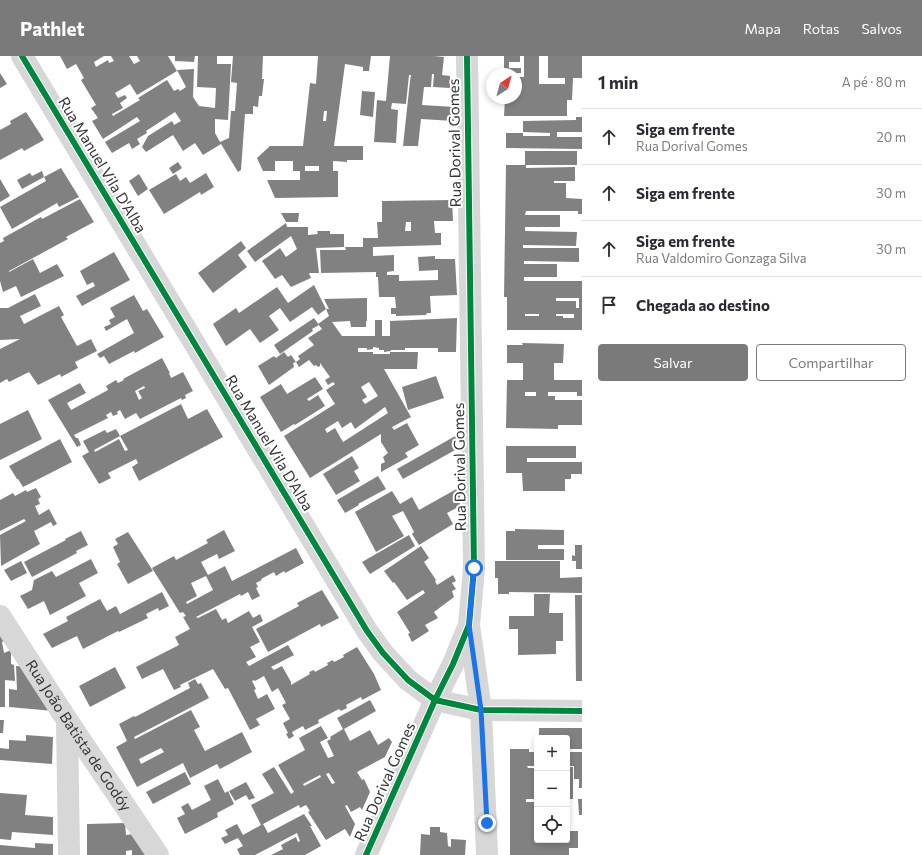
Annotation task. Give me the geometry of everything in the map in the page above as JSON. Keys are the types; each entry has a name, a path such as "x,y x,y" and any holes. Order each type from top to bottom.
{"street":[{"name":"Rua Manuel Vila D'Alba","path":"22,56 367,631 383,653 408,680 435,700 481,710 582,711"},
{"name":"Rua Dorival Gomes","path":"366,855 435,700 453,664 469,625 474,568 467,56"},
{"name":"Rua João Batista de Godóy","path":"0,616 67,720 158,855"},
{"path":"469,625 481,710 487,823 487,855"},
{"path":"67,720 69,855"}],"building":[{"path":"60,56 104,56 94,62 96,67 108,60 109,63 114,61 111,56 129,56 134,64 140,61 137,56 168,56 177,71 137,95 130,84 115,93 118,98 125,95 127,98 120,103 123,108 112,114 113,116 140,100 138,98 167,80 174,91 178,89 180,91 186,87 177,70 194,69 193,97 199,106 215,108 216,88 197,87 198,56 217,56 217,64 231,64 228,120 215,119 215,133 220,142 229,138 231,111 235,111 237,83 231,82 233,56 263,56 262,79 264,79 262,96 259,96 258,107 253,106 253,114 245,114 241,170 238,172 221,144 203,155 195,143 183,151 173,135 146,152 142,147 148,136 172,121 174,125 181,121 175,112 146,131 147,133 137,139 140,144 132,149 129,143 112,153 105,142 140,121 137,117 103,139 92,121 98,118 91,108 96,105 81,80 84,78 76,64 67,69"},
{"path":"175,56 195,56 194,62 175,61"},
{"path":"318,56 371,56 369,71 363,71 363,67 345,64 334,146 363,146 363,160 347,160 347,162 333,161 333,171 338,171 338,197 275,198 267,180 300,180 300,171 293,171 293,161 275,161 275,171 263,171 257,158 270,146 303,146 310,83 316,84","holes":["324,111 327,111 326,121 323,121","305,166 319,166 319,171 305,171"]},
{"path":"390,56 444,57 442,75 450,76 450,88 433,87 434,74 432,74 431,87 424,87 422,105 455,107 454,121 421,119 418,146 403,146 411,75 409,75 406,104 392,103 391,109 398,110 396,143 374,142 377,100 386,101"},
{"path":"504,56 520,56 520,62 509,62 509,68 504,68"},
{"path":"524,56 539,56 539,84 565,84 565,78 548,78 548,56 582,56 582,78 573,78 572,100 567,100 567,116 504,116 505,104 522,104 522,77 524,77"},
{"path":"0,73 7,84 0,88"},
{"path":"362,91 375,92 373,117 360,115"},
{"path":"26,112 44,140 24,151 22,148 0,160 0,130 11,124 10,121"},
{"path":"576,117 582,117 582,132 557,132 557,137 582,137 582,149 506,148 506,133 523,133 523,136 550,136 550,133 523,132 523,121 576,120"},
{"path":"525,151 577,151 577,165 525,165"},
{"path":"178,162 182,168 173,174 169,168"},
{"path":"506,165 526,165 526,168 575,167 575,181 554,181 554,183 566,183 566,198 582,199 582,214 578,214 578,211 526,211 525,215 560,215 560,227 525,227 525,231 577,232 576,246 523,245 523,248 579,248 579,262 524,261 524,264 557,264 557,277 524,277 524,281 582,281 582,330 507,330 507,297 504,297","holes":["556,298 579,298 579,308 576,308 576,301 556,301","525,314 539,314 539,316 525,316","556,314 574,314 574,318 563,318 563,316 556,316"]},
{"path":"61,168 79,197 59,207 57,203 12,229 0,207 46,181 44,177"},
{"path":"42,171 44,177 22,189 17,180 30,173 32,176"},
{"path":"206,173 214,187 201,195 200,192 164,214 149,190 176,174 180,181 186,177 190,183"},
{"path":"139,174 148,189 138,196 129,181"},
{"path":"0,179 10,196 0,202"},
{"path":"80,199 94,222 66,237 68,239 9,271 33,259 40,273 57,264 64,276 21,297 16,286 3,292 0,281 0,243 4,241 3,238 41,217 42,219"},
{"path":"452,200 453,221 434,221 435,233 441,233 441,245 373,247 373,256 394,255 394,271 387,272 387,275 399,275 399,281 438,280 438,270 419,271 418,257 435,256 435,259 455,259 457,295 430,296 431,313 427,313 426,315 396,316 396,314 391,314 391,308 396,308 395,297 379,297 378,277 376,277 376,272 321,273 320,250 346,250 345,247 363,247 363,238 378,238 377,222 382,222 382,201","holes":["406,222 411,222 411,231 405,231"]},
{"path":"281,213 299,213 298,222 286,222"},
{"path":"286,223 287,227 308,227 308,235 318,234 317,231 330,231 330,234 344,234 344,247 316,248 319,273 309,273 311,278 291,287 282,275 275,279 262,261 280,248 286,257 297,249 291,236 255,262 247,251"},
{"path":"241,241 246,248 238,255 247,267 213,293 198,273"},
{"path":"114,252 130,280 82,306 76,296 95,286 93,282 87,285 80,271"},
{"path":"314,285 326,309 318,315 312,307 290,322 280,308 269,316 279,330 260,343 250,329 226,346 213,324 236,308 239,313 277,287 288,303"},
{"path":"35,294 41,306 20,316 24,324 59,306 64,315 61,317 77,346 91,339 97,351 75,362 78,368 61,377 60,374 38,385 29,372 9,382 7,379 0,383 0,349 20,339 0,340 0,308 8,308"},
{"path":"134,295 143,311 147,309 164,337 135,353 134,351 109,364 104,356 100,358 97,354 134,333 127,319 106,331 104,327 111,324 109,320 115,317 110,308"},
{"path":"367,298 366,327 351,327 350,321 332,322 342,336 375,336 375,320 382,320 382,336 390,336 390,321 457,318 456,352 438,352 438,348 405,348 405,350 391,350 384,352 384,350 379,350 379,348 373,347 373,349 367,350 367,348 358,348 358,352 373,352 373,354 390,354 390,352 418,352 417,369 384,369 411,417 392,427 394,430 407,423 419,445 405,453 408,457 381,472 381,464 385,462 383,457 388,453 381,442 381,434 310,478 284,436 335,404 326,390 335,384 333,382 328,385 325,380 330,377 320,363 320,366 318,367 316,365 314,366 309,360 299,367 296,362 300,359 298,356 314,345 308,338 322,329 318,324 329,316 326,309 329,309 324,299","holes":["369,382 378,396 365,404 362,400 367,397 361,387","385,407 388,413 343,442 335,428 327,433 325,429 338,421 342,428 351,422 355,429"]},
{"path":"314,318 319,325 312,329 313,331 280,354 274,345"},
{"path":"522,343 564,344 563,363 554,363 554,380 582,380 582,396 577,396 577,392 548,392 548,396 555,396 555,400 582,400 582,425 558,425 558,429 506,428 507,380 523,380 523,363 507,363 507,345 523,345","holes":["525,392 536,392 536,396 525,396"]},
{"path":"284,352 288,357 291,355 296,362 293,363 294,367 269,385 258,366 274,356 276,358"},
{"path":"162,358 171,378 183,372 193,391 185,395 186,398 182,400 181,398 140,419 136,413 125,419 120,410 117,412 118,414 113,416 111,412 106,415 108,418 74,435 78,438 81,445 77,447 48,400 80,383 86,393 67,403 71,410 108,390 106,386 116,380 118,383 124,380 123,379","holes":["144,386 145,388 138,391 142,398 139,400 135,391"]},
{"path":"436,376 444,398 408,410 402,387"},
{"path":"315,377 323,389 307,399 309,401 318,395 325,406 281,432 260,397 281,384 287,394"},
{"path":"181,404 188,419 207,409 223,437 139,481 132,467 138,463 136,459 108,473 111,478 99,484 82,456 89,452 83,441 105,430 107,433 116,429 120,436","holes":["120,436 128,450 125,451 119,439 95,452 94,450"]},
{"path":"28,410 42,439 0,460 0,424"},
{"path":"457,435 457,449 403,479 397,469"},
{"path":"60,439 72,462 23,487 9,466"},
{"path":"506,446 576,446 576,458 527,458 527,462 582,462 582,474 571,474 571,479 565,479 565,491 523,491 522,473 506,473"},
{"path":"352,456 359,468 354,471 360,481 336,495 323,474"},
{"path":"378,476 386,489 345,513 337,500"},
{"path":"460,487 460,506 447,513 453,524 419,545 412,534 414,532 403,511 392,516 404,536 376,552 355,512 392,491 400,504 412,497 419,510"},
{"path":"36,488 41,497 38,499 40,504 35,506 39,515 49,509 57,524 53,526 51,522 34,531 40,544 1,566 0,535 26,521 24,519 0,531 0,500 13,493 15,496 26,490 27,492"},
{"path":"515,529 564,530 564,545 538,545 538,549 564,549 564,560 506,560 506,531 515,531"},
{"path":"224,530 235,551 219,559 217,554 201,562 208,575 225,566 232,581 296,548 304,563 285,573 284,571 276,576 274,572 261,579 262,580 256,583 258,587 256,588 260,596 252,600 248,592 241,596 240,594 196,617 198,618 216,609 222,620 226,618 228,623 249,611 253,618 260,614 263,621 252,627 260,642 250,647 256,657 246,662 249,666 288,645 294,655 271,667 274,670 282,666 291,682 291,685 310,674 309,672 314,670 315,672 328,665 327,663 333,660 334,662 344,657 343,655 357,647 374,674 381,690 362,700 361,697 346,705 347,708 341,711 339,709 318,720 319,723 305,730 303,726 292,732 294,736 289,739 283,723 290,719 282,705 286,703 278,688 272,692 264,676 252,681 256,689 254,690 258,699 267,694 275,709 256,719 260,725 250,730 228,688 225,689 213,669 180,685 181,687 174,690 163,669 142,679 136,667 179,645 175,637 190,629 183,617 186,616 183,612 180,613 152,568 174,556 176,560 208,543 206,540","holes":["206,576 213,590 187,604 186,602 197,596 191,583"]},
{"path":"81,531 88,545 76,551 77,553 32,577 24,562"},
{"path":"128,532 153,571 128,584 117,564 120,562 113,547 118,544 115,539"},
{"path":"409,535 415,546 370,574 362,562"},
{"path":"575,545 582,545 582,569 576,569 576,561 572,561 572,555 575,556"},
{"path":"421,546 429,558 424,562 436,580 437,585 453,575 456,581 452,583 456,589 452,591 454,597 434,612 438,618 425,625 429,631 412,642 408,634 410,633 397,612 425,593 423,590 407,600 384,571"},
{"path":"91,559 98,573 79,583 86,596 50,615 44,601 28,609 20,596 32,590 34,580 52,571 56,577"},
{"path":"21,561 27,573 11,581 4,570"},
{"path":"495,561 560,561 560,578 582,577 582,593 509,592 509,594 498,594 498,578 495,578"},
{"path":"322,590 339,618 321,627 320,624 268,652 256,629 299,606 297,603"},
{"path":"162,592 169,606 159,611 158,608 146,614 148,618 83,649 77,636 52,648 43,634 68,621 66,617 100,599 107,611 116,606 120,614"},
{"path":"534,594 550,594 549,613 563,613 563,641 556,641 556,654 518,655 518,629 509,629 509,616 534,616"},
{"path":"575,595 582,595 582,681 576,681"},
{"path":"0,626 9,639 2,642 4,653 11,650 11,664 14,665 15,681 5,680 5,707 0,707"},
{"path":"16,666 27,667 54,711 9,707 9,689 17,690"},
{"path":"115,667 126,688 90,707 79,686"},
{"path":"195,679 198,684 201,683 209,698 134,737 135,739 191,710 200,727 194,730 205,751 242,732 252,752 220,769 217,764 190,778 183,763 137,787 116,747 127,741 119,724 190,688 188,683","holes":["161,748 164,752 141,764 139,759"]},
{"path":"370,700 376,711 344,729 350,741 370,730 378,745 389,738 392,742 385,757 357,772 362,780 364,779 370,792 362,810 360,807 351,812 347,805 345,806 355,824 350,837 345,829 326,840 308,812 310,811 306,805 300,808 299,805 263,824 268,833 304,814 312,826 310,826 321,846 305,855 271,855 283,849 281,845 296,837 298,842 300,841 297,833 255,855 240,855 237,849 243,846 238,838 225,844 221,838 228,835 225,830 237,824 243,835 261,825 251,805 274,793 262,774 274,767 291,794 294,792 278,765 305,750 299,738 321,726 328,738 320,742 328,758 334,756 327,741 331,739 330,737 343,729 337,718","holes":["329,773 335,783 332,784 326,774","320,775 321,777 304,786 303,784"]},
{"path":"0,720 4,720 3,733 0,733"},
{"path":"539,728 582,728 582,749 570,749 570,735 539,735"},
{"path":"26,735 53,737 52,764 0,760 0,748 9,749 9,740 26,741"},
{"path":"510,749 529,749 529,752 534,752 534,766 527,766 528,768 534,768 534,799 526,799 526,802 534,802 534,843 570,843 570,831 578,831 578,848 569,848 569,855 510,855"},
{"path":"570,752 582,752 582,788 579,788 579,779 574,779 574,766 570,766"},
{"path":"570,767 573,767 573,799 570,799"},
{"path":"185,772 191,784 153,804 146,792"},
{"path":"218,779 225,793 228,791 234,804 217,813 218,817 185,834 177,818 185,814 181,807 188,803 192,810 211,800 204,786"},
{"path":"246,782 255,798 249,800 246,795 235,801 229,791"},
{"path":"0,793 27,795 25,815 53,817 53,835 12,832 11,840 0,839"},
{"path":"578,799 582,799 582,815 579,815"},
{"path":"125,823 126,835 134,834 147,855 132,855 132,850 126,851 126,855 87,855 87,824"},
{"path":"430,827 440,827 440,832 447,833 448,846 451,847 451,839 466,840 465,855 420,855 421,834 430,835"},
{"path":"35,843 53,844 53,855 0,855 0,845 35,848"}],"cycle path":[{"path":"22,56 367,631 383,653 408,680 435,700 481,710 582,711"},
{"path":"366,855 435,700 453,664 469,625 474,568 467,56"}],"route":[{"path":"474,568 469,625 481,710 487,823"}]}
